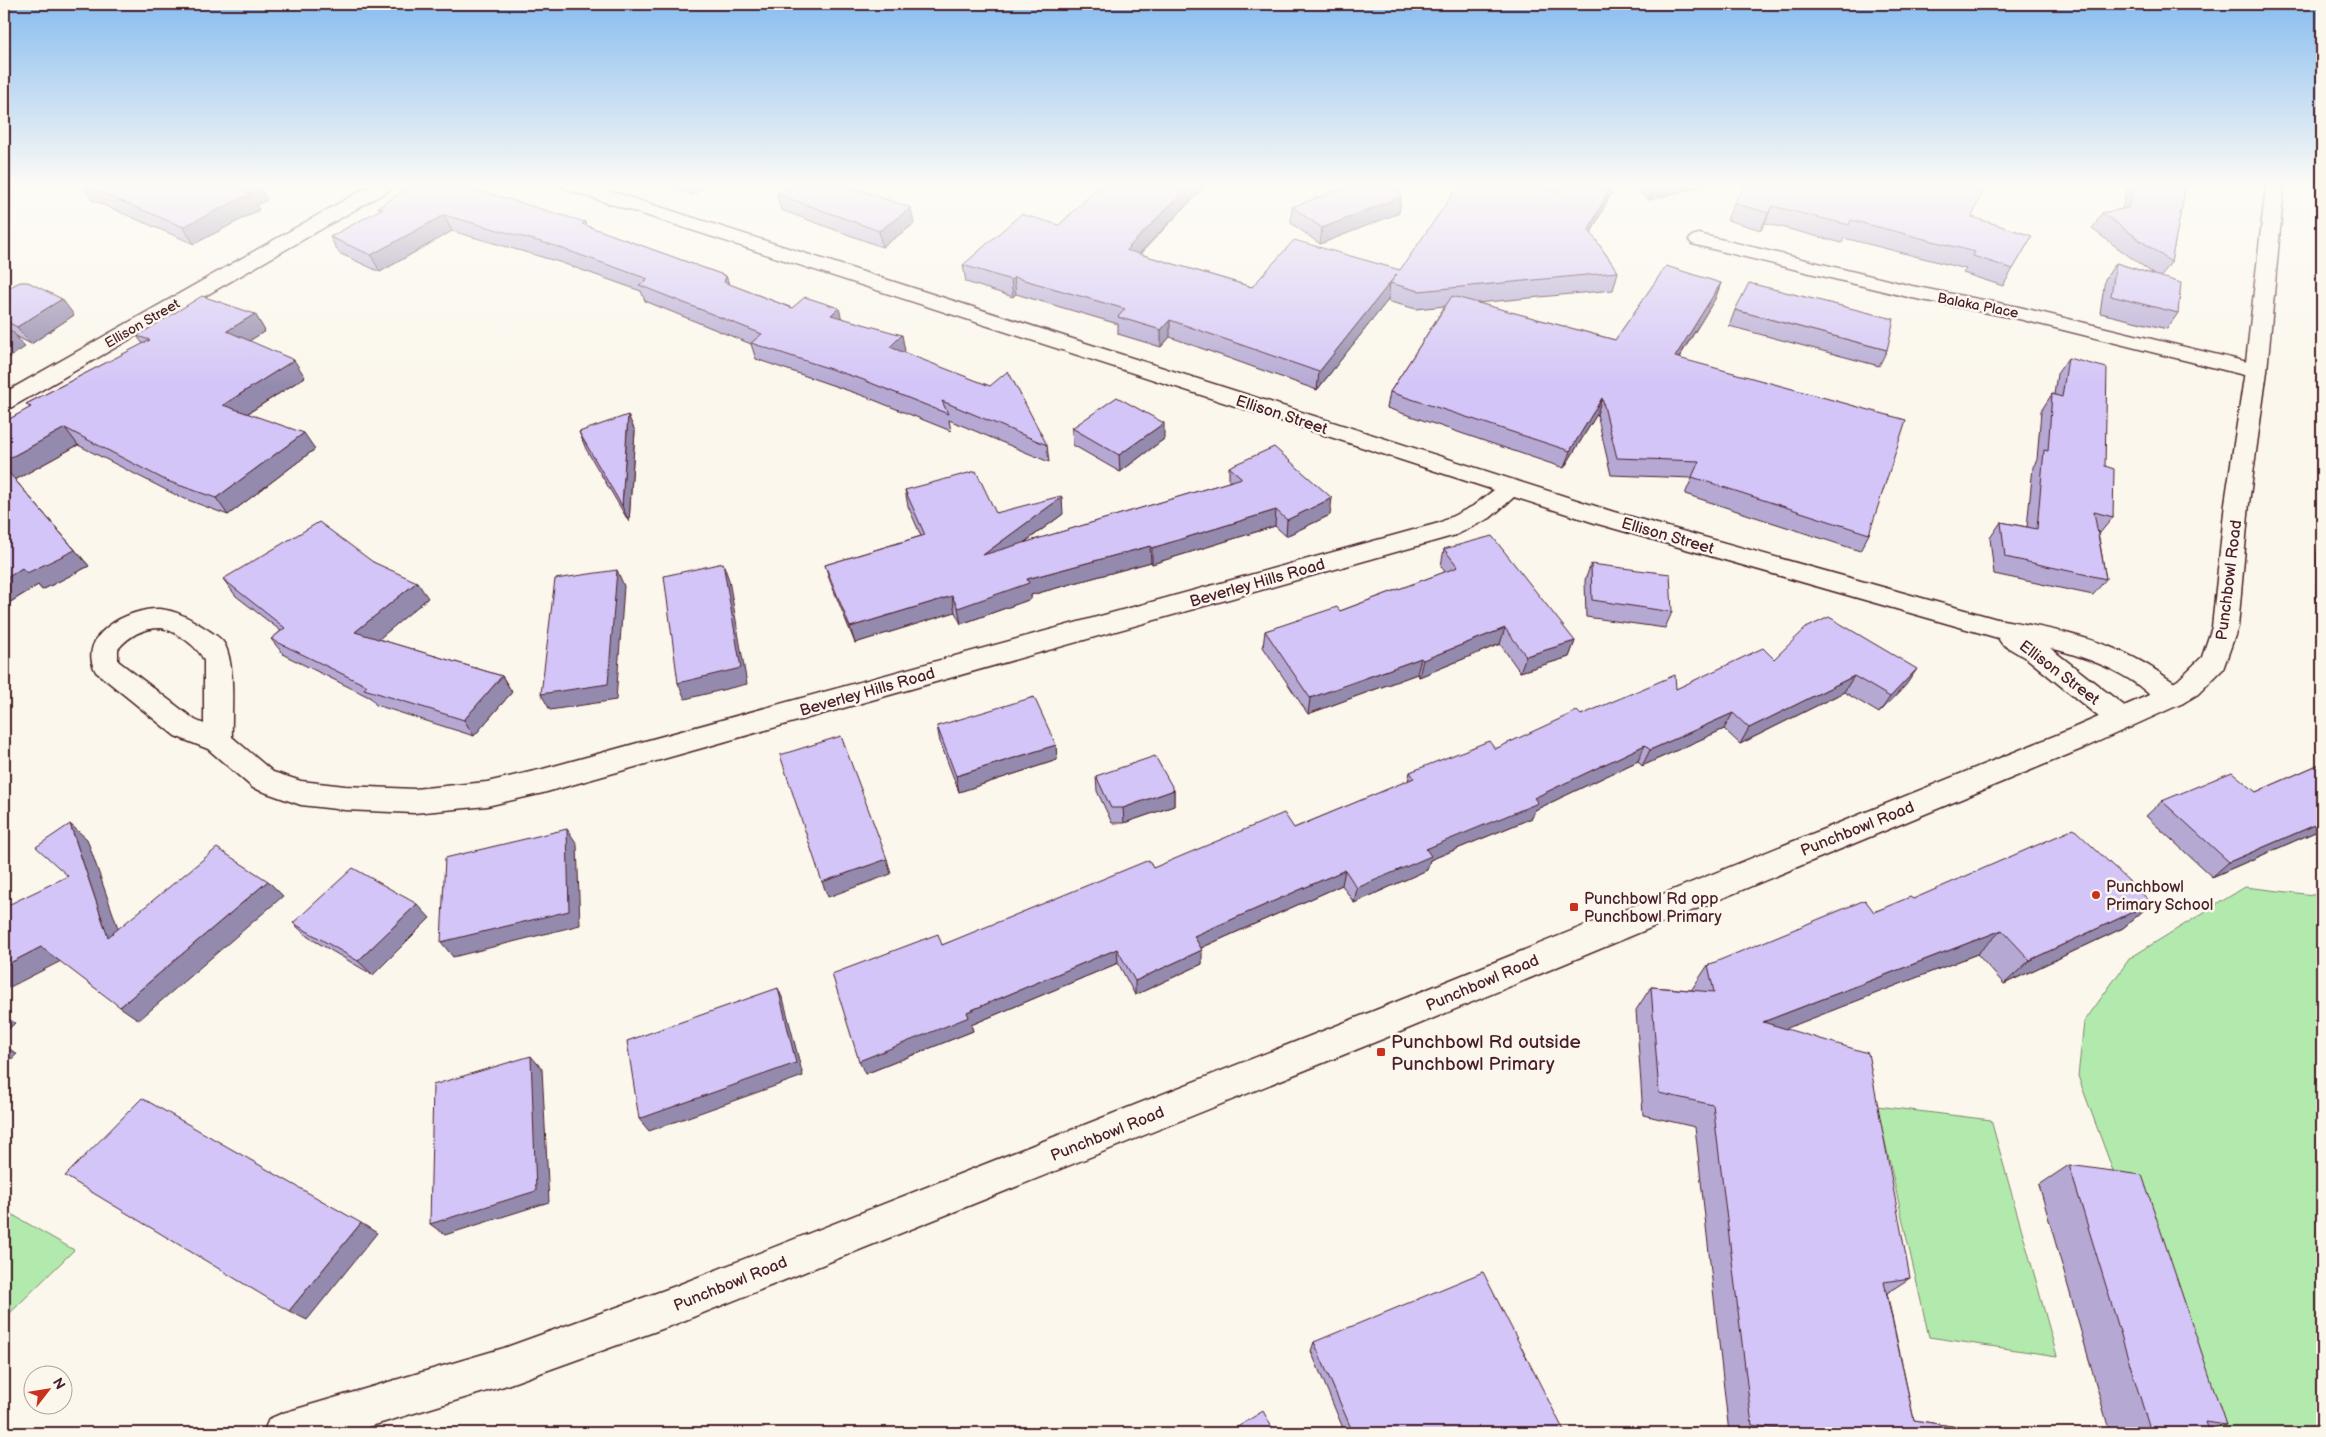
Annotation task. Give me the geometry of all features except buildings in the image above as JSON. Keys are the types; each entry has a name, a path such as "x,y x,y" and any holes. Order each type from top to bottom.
{"street":[{"name":"Ellison Street","path":"4,402 267,252"},
{"name":"Ellison Street","path":"780,252 1606,518 1997,628 2058,640 2110,658 2138,671 2172,696"},
{"name":"Balaka Place","path":"1748,252 1912,292 2019,313 2256,371"},
{"name":"Punchbowl Road","path":"283,1433 504,1367 672,1306 1388,1021 2121,719 2172,696 2204,674 2214,662 2225,628 2237,503 2256,371 2268,252"},
{"name":"Beverley Hills Road","path":"218,741 217,661 213,647 170,620 154,619 133,624 114,635 104,652 105,665 185,728 218,741 263,780 300,793 345,798 414,801 487,794 543,781 1446,528 1489,508 1503,498 1510,486"},
{"name":"Ellison Street","path":"1997,628 2038,653 2121,719"}],"green space":[{"path":"2245,887 2322,896 2322,1433 2210,1433 2078,1076 2084,1022 2130,958"},
{"path":"1877,1106 1991,1120 2057,1356 1929,1337"},
{"path":"4,1210 74,1250 4,1319"}],"place":[{"name":"Punchbowl Primary School","path":"2096,895"},
{"name":"Punchbowl Rd opp Punchbowl Primary","path":"1574,907"},
{"name":"Punchbowl Rd outside Punchbowl Primary","path":"1381,1052"}]}
